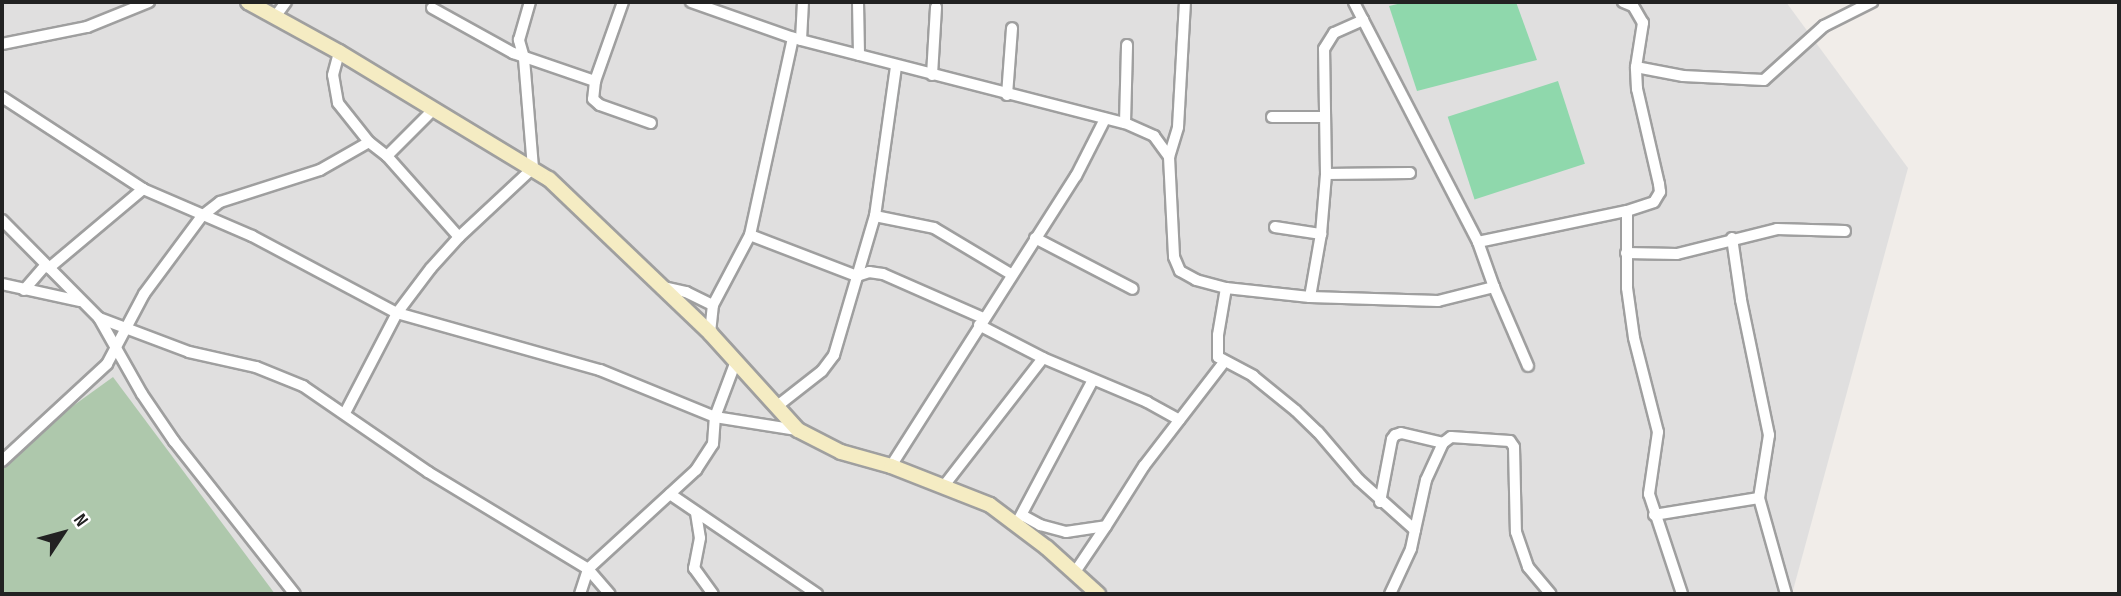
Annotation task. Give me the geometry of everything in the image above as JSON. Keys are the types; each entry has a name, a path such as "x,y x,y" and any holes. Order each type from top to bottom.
{"street":[{"path":"2,44 88,27 149,2"},
{"path":"248,2 339,52 533,168 577,204 710,333 798,430"},
{"path":"275,17 286,2"},
{"path":"530,2 519,40 524,58 533,168"},
{"path":"623,2 593,93 596,102 652,123"},
{"path":"691,2 797,39 896,67 1125,123 1159,139 1169,157"},
{"path":"710,333 713,305 750,235 797,39 803,2"},
{"path":"858,2 859,55"},
{"path":"1185,2 1178,127 1169,157 1176,265 1187,276 1226,288 1310,297 1438,301 1485,292 1494,287"},
{"path":"1354,2 1478,242 1528,366"},
{"path":"1478,242 1627,211 1654,202 1660,192 1642,118 1636,66 1643,23 1633,6 1623,2"},
{"path":"1636,66 1683,76 1764,80 1824,26 1872,2"},
{"path":"932,75 936,7"},
{"path":"432,8 524,58 595,81"},
{"path":"1310,297 1321,234 1326,174 1324,50 1334,33 1363,20"},
{"path":"1007,95 1012,28"},
{"path":"1125,123 1127,45"},
{"path":"339,52 333,75 335,95 349,121 387,156 459,236"},
{"path":"776,407 822,371 833,358 875,216 896,67"},
{"path":"2,97 144,189 252,236 397,313 600,370 715,417 798,430 841,452 891,466 1019,519 1066,532 1106,526"},
{"path":"387,156 433,110"},
{"path":"1272,117 1325,117"},
{"path":"891,466 981,321 1076,176 1105,119"},
{"path":"2,461 79,394 117,350 144,294 202,216 220,202 320,170 369,142"},
{"path":"345,413 397,313 459,236 533,168"},
{"path":"1326,174 1410,173"},
{"path":"24,290 47,266 144,189"},
{"path":"1627,211 1626,253 1634,338 1658,432 1649,494 1682,594"},
{"path":"875,216 934,229 1011,274"},
{"path":"2,220 99,318 174,442 295,594"},
{"path":"1275,228 1321,234"},
{"path":"1626,253 1677,254 1732,238 1777,229 1845,230"},
{"path":"750,235 858,276 869,272 883,274 981,321 1043,358 1147,402 1180,420"},
{"path":"1035,238 1133,289"},
{"path":"1732,238 1741,300 1769,435 1759,498 1786,594"},
{"path":"2,284 81,301"},
{"path":"663,287 686,292 713,305"},
{"path":"1226,288 1216,354 1224,362 1253,376 1296,411 1380,502 1415,530"},
{"path":"99,318 128,326 189,352 280,375 345,413 428,472 588,569 610,594"},
{"path":"943,487 1043,358"},
{"path":"580,594 588,569 705,460 715,439 715,417 736,361"},
{"path":"1075,572 1144,466 1213,381 1224,362"},
{"path":"1019,519 1093,380"},
{"path":"1380,502 1391,439 1395,435 1401,433 1443,443"},
{"path":"1390,594 1411,549 1426,480 1443,443 1451,438 1512,443 1516,532 1528,567 1551,594"},
{"path":"670,494 819,593"},
{"path":"1654,515 1759,498"},
{"path":"696,513 700,531 694,568 713,594"},
{"path":"1019,519 1098,594"}],"shaded area":[{"path":"2,2 1786,2 1908,168 1792,594 2,594"}],"green space":[{"path":"1406,2 1516,2 1537,60 1417,91 1389,6"},
{"path":"1558,81 1585,164 1475,200 1448,117"},
{"path":"113,377 275,594 2,594 2,464 34,434"}]}
